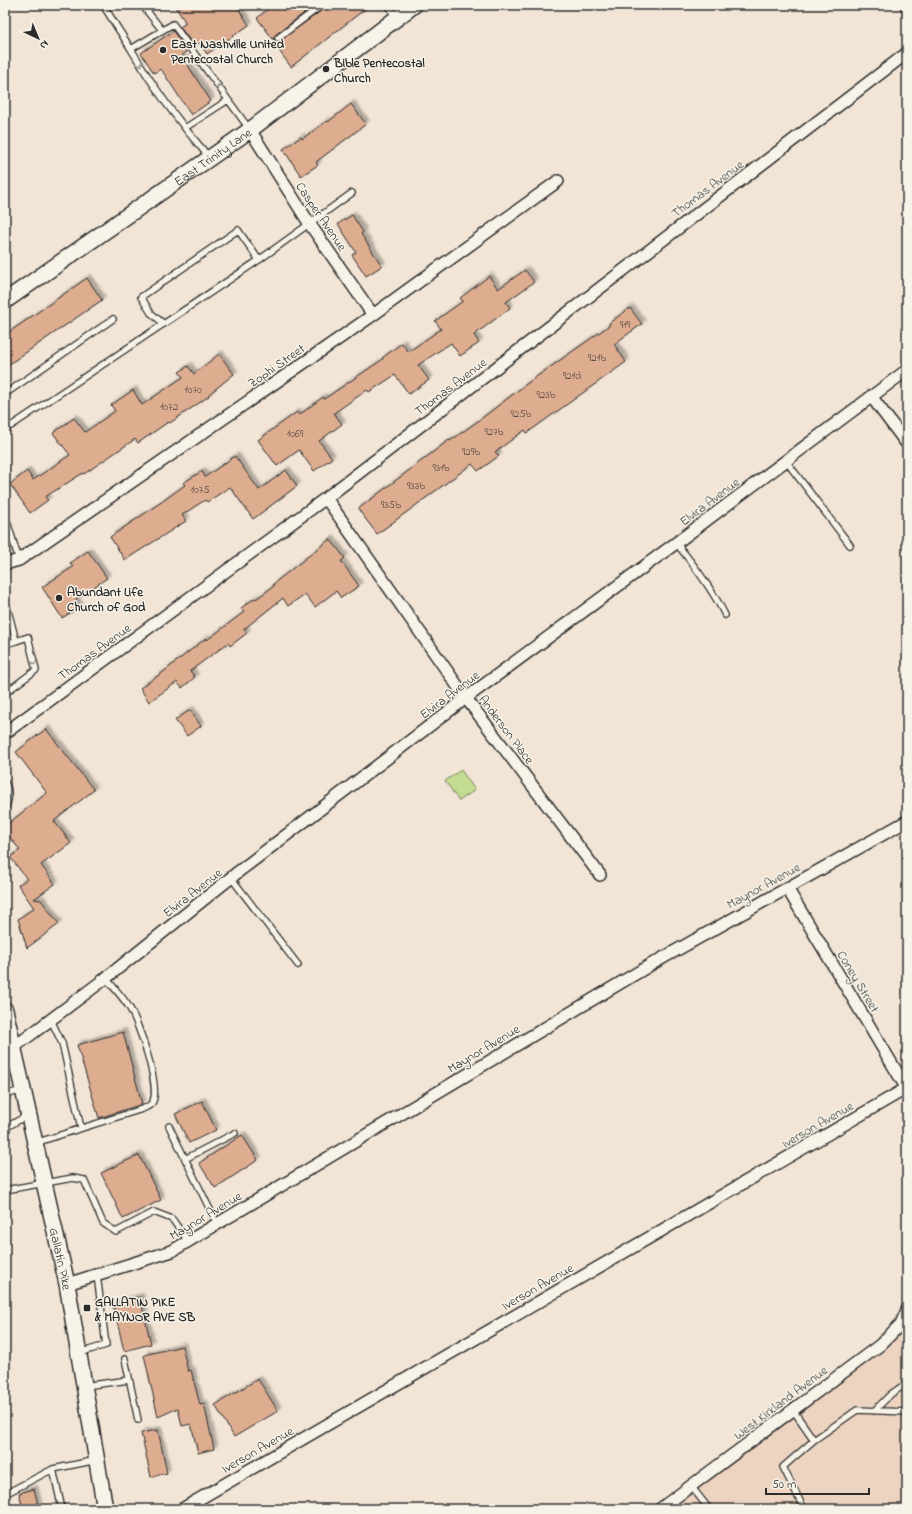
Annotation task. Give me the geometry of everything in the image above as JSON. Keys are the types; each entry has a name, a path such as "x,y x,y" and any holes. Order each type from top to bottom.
{"main road":[{"name":"East Trinity Lane","path":"5,301 250,130 414,5"},
{"name":"Gallatin Pike","path":"5,1010 9,1049 22,1090 67,1284 105,1509"}],"street":[{"name":"Thomas Avenue","path":"5,733 326,498 907,53"},
{"name":"Casper Avenue","path":"250,130 309,223 373,315"},
{"name":"Zophi Street","path":"5,564 19,560 373,315 558,181"},
{"name":"Elvira Avenue","path":"9,1049 106,978 232,878 466,698 907,370"},
{"path":"871,396 907,444"},
{"name":"Anderson Place","path":"326,498 466,698 600,875"},
{"name":"Maynor Avenue","path":"67,1284 172,1251 645,968 907,821"},
{"name":"Coney Street","path":"787,888 907,1089"},
{"name":"Iverson Avenue","path":"182,1509 907,1089"},
{"name":"West Kirkland Avenue","path":"660,1509 880,1345 901,1324 907,1310"}],"lane":[{"path":"103,5 143,69 185,128 210,158"},
{"path":"142,5 162,30"},
{"path":"278,38 322,5"},
{"path":"388,5 397,18"},
{"path":"131,49 173,24 250,130"},
{"path":"185,128 228,100"},
{"path":"5,430 259,260 352,193"},
{"path":"164,324 151,313 141,297 238,230 259,260"},
{"path":"5,394 113,319"},
{"path":"786,461 850,546"},
{"path":"5,515 19,560"},
{"path":"676,543 703,576 714,593 725,615"},
{"path":"5,600 16,641"},
{"path":"5,644 28,637 36,670 5,693"},
{"path":"5,782 8,789 7,805 5,808"},
{"path":"232,878 298,965"},
{"path":"35,1143 147,1107 154,1098 154,1081 136,1019 128,1006 106,978"},
{"path":"50,1020 62,1043 81,1128"},
{"path":"5,1095 22,1090"},
{"path":"5,1128 28,1115"},
{"path":"169,1126 217,1224"},
{"path":"185,1159 235,1132"},
{"path":"5,1190 73,1178 84,1180 103,1224 116,1232 154,1212 172,1219 188,1241"},
{"path":"78,1353 106,1345 97,1275"},
{"path":"125,1359 138,1420"},
{"path":"84,1386 129,1380"},
{"path":"874,1411 891,1394 907,1383"},
{"path":"792,1410 814,1440"},
{"path":"804,1509 783,1467 814,1440 857,1410 907,1412"},
{"path":"5,1494 53,1469 97,1460"},
{"path":"53,1469 62,1509"},
{"path":"690,1486 709,1509"}],"shaded area":[{"path":"907,1323 907,1509 654,1509"}],"green space":[{"path":"461,770 475,790 459,801 445,781"}],"building":[{"path":"174,5 236,5 249,25 207,54 200,43 194,46 180,27 186,23"},
{"path":"273,5 315,5 275,35 274,39 278,42 325,8 326,5 370,5 291,67 277,48 279,47 257,18"},
{"path":"173,31 187,51 181,55 211,101 191,115 161,69 154,73 141,53"},
{"path":"351,104 366,124 316,162 318,165 301,176 283,149 301,137 302,139 327,121 328,122"},
{"path":"352,215 363,232 361,234 382,266 366,276 352,255 356,252 338,224"},
{"path":"525,270 534,282 506,302 510,308 474,335 479,343 460,356 451,343 418,365 429,380 409,394 395,375 369,392 367,390 334,413 342,424 319,441 332,458 314,471 299,450 277,466 258,440 297,412 299,415 323,397 324,399 383,359 382,358 402,343 408,352 441,329 435,321 463,301 460,298 489,276 498,289"},
{"path":"87,278 102,300 5,367 5,335"},
{"path":"630,308 642,324 614,344 626,362 527,433 525,430 495,452 499,456 478,471 472,464 377,534 358,509 449,440 450,441 478,421 529,382 610,325 609,323"},
{"path":"219,354 234,374 208,395 209,396 138,443 135,439 84,474 83,473 45,497 48,500 30,513 10,484 27,471 33,480 70,455 53,433 74,418 85,432 115,411 111,405 133,390 142,405 183,377 179,372 188,366 194,374"},
{"path":"235,456 259,490 286,470 297,486 253,519 230,487 207,502 205,500 182,515 186,521 125,560 110,537 185,485 183,483 202,471 205,477"},
{"path":"330,539 345,558 341,561 359,586 341,598 336,591 315,607 305,594 288,606 283,598 244,629 247,633 230,646 228,643 190,671 195,677 182,688 177,682 149,702 140,688 162,673 206,638 207,640 244,612 241,608 274,586 273,584"},
{"path":"88,551 107,578 75,600 80,607 62,618 42,587 73,567 70,563"},
{"path":"190,710 201,726 187,736 175,720"},
{"path":"46,729 94,790 54,821 71,843 41,865 55,884 34,899 41,900 59,924 27,948 18,919 34,908 18,885 27,879 10,857 20,850 5,831 5,826 47,793 16,752"},
{"path":"123,1032 142,1104 99,1118 77,1045"},
{"path":"202,1101 216,1130 189,1143 175,1114"},
{"path":"242,1135 258,1160 215,1188 199,1163"},
{"path":"139,1155 161,1200 123,1219 101,1173"},
{"path":"140,1297 151,1344 124,1351 113,1304"},
{"path":"182,1346 188,1371 191,1370 200,1405 204,1404 214,1449 198,1453 191,1424 182,1426 178,1408 158,1417 144,1355"},
{"path":"258,1379 278,1411 234,1437 215,1405"},
{"path":"158,1430 167,1473 151,1477 141,1433"},
{"path":"34,1489 39,1509 23,1509 19,1493"}],"place":[{"name":"East Nashville United Pentecostal Church","path":"163,50"},
{"name":"Bible Pentecostal Church","path":"326,69"},
{"name":"Abundant Life Church of God","path":"59,598"},
{"name":"GALLATIN PIKE & MAYNOR AVE SB","path":"87,1308"}]}
